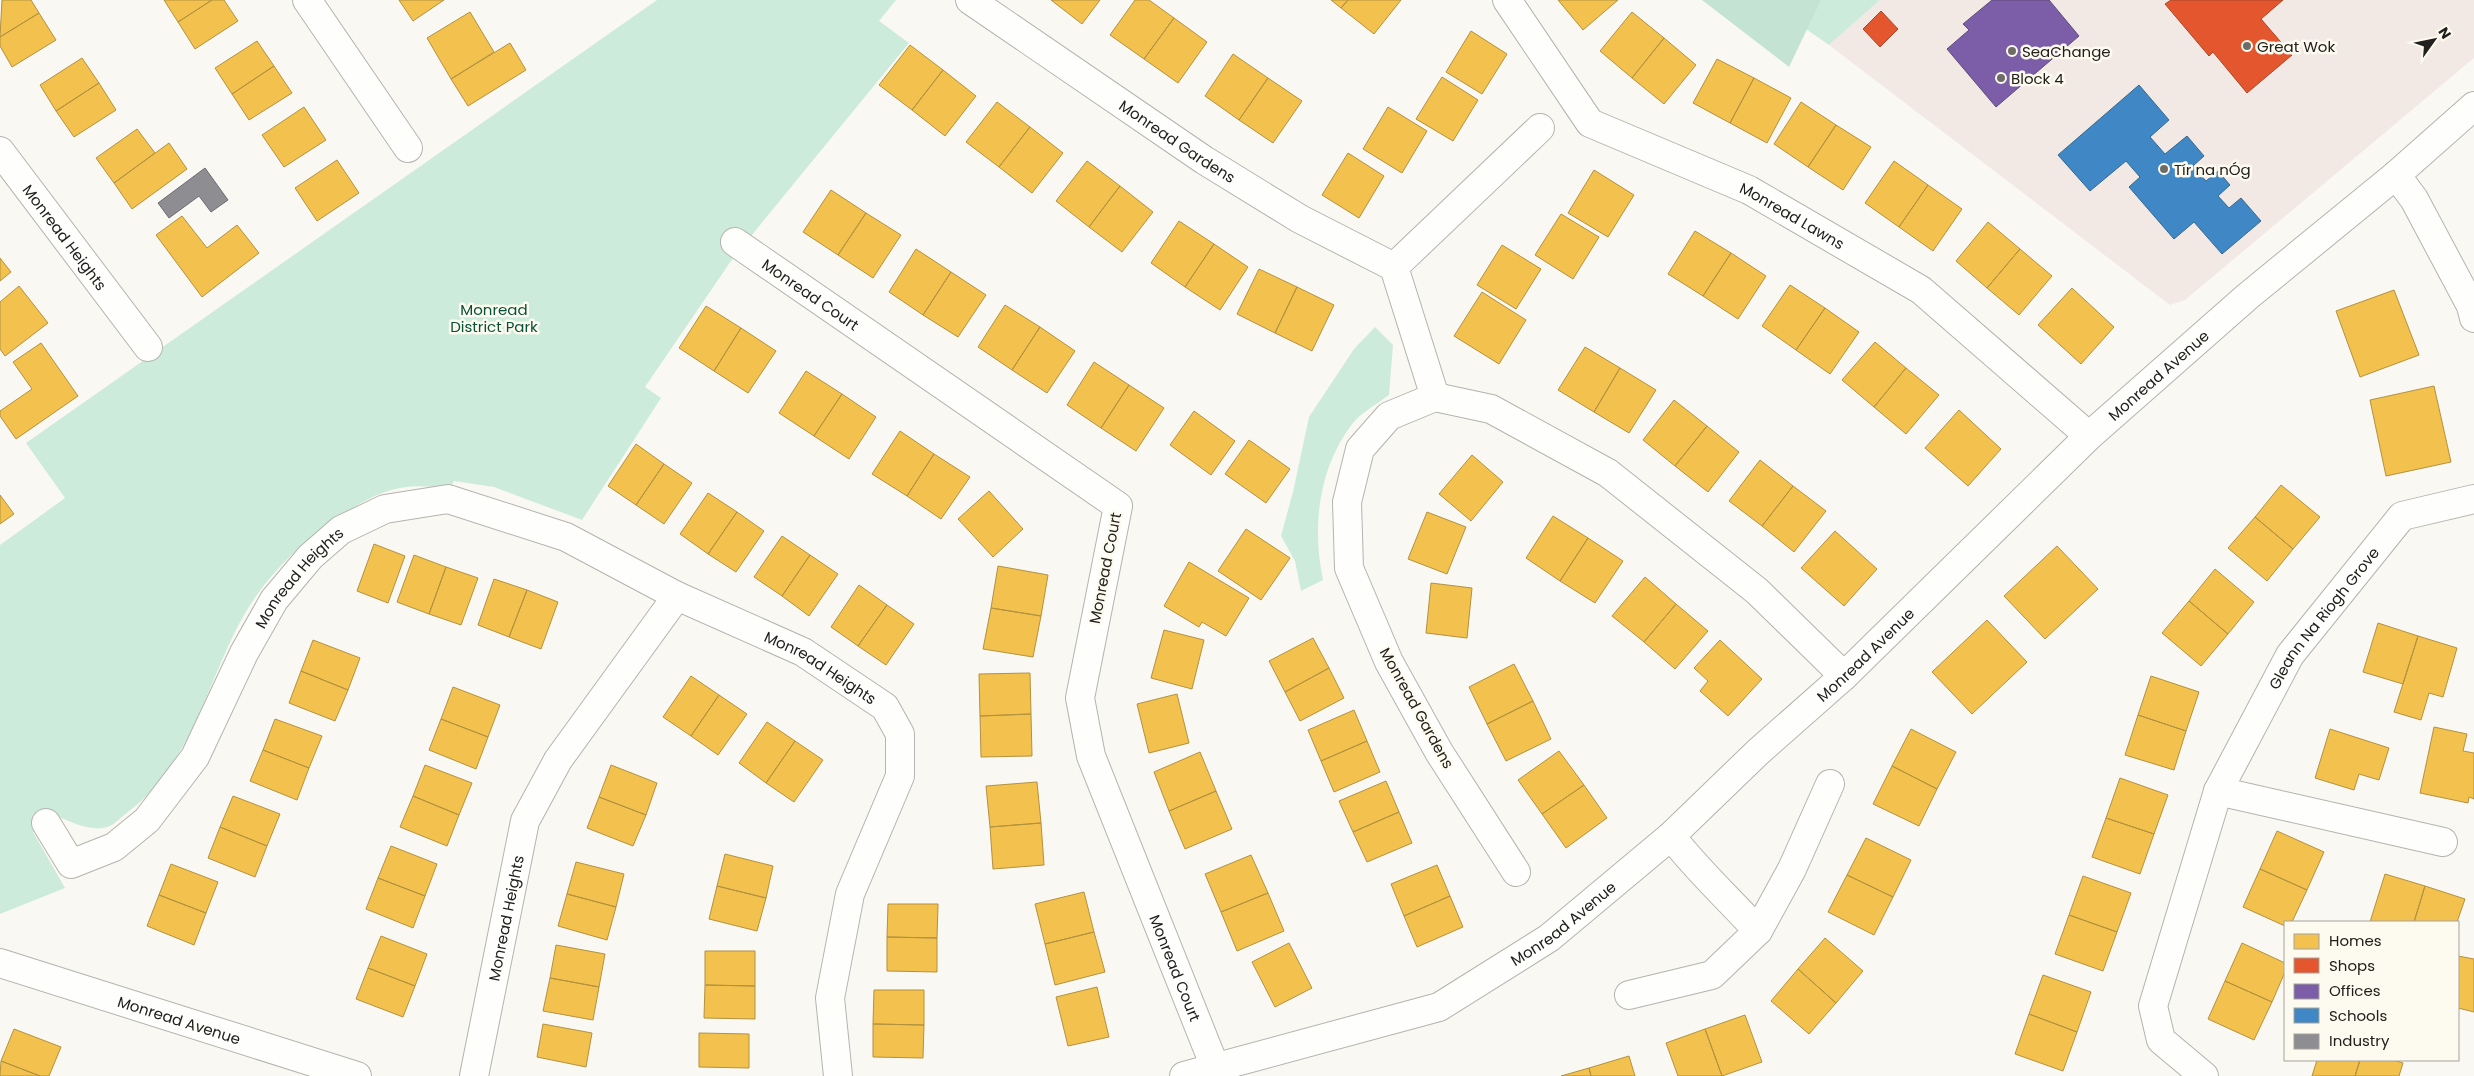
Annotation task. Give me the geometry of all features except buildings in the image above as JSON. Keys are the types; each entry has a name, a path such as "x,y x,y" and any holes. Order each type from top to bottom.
{"street":[{"path":"307,0 408,148"},
{"name":"Monread Gardens","path":"970,0 1204,160 1300,220 1394,266"},
{"name":"Monread Lawns","path":"1507,0 1590,123 1749,190 1921,290 2089,436"},
{"name":"Monread Avenue","path":"1184,1076 1439,1007 1549,938 1670,836 1758,752 1844,676 2089,436 2248,296 2396,175 2474,106"},
{"path":"1540,128 1394,266 1435,397 1491,409 1608,473 1757,591 1844,676"},
{"name":"Monread Heights","path":"0,151 148,347"},
{"path":"2396,175 2414,199 2471,306 2474,318"},
{"name":"Monread Court","path":"735,242 1118,506 1080,698 1091,756 1215,1067"},
{"name":"Monread Gardens","path":"1435,397 1389,416 1360,449 1347,502 1349,568 1388,662 1439,752 1516,872"},
{"name":"Monread Heights","path":"46,823 71,864 114,847 147,820 195,757 244,653 274,600 310,557 341,530 385,509 448,499 566,537 677,596 803,652 885,707 900,734 900,776 850,894 830,998 838,1076"},
{"name":"Gleann Na Riogh Grove","path":"2204,1076 2161,1040 2153,1006 2218,791 2290,655 2402,516 2474,499"},
{"name":"Monread Heights","path":"474,1076 525,821 558,760 677,596"},
{"path":"1629,995 1712,975 1758,931 1792,869 1830,784"},
{"path":"2218,791 2443,842"},
{"path":"1670,836 1686,856 1727,896 1758,931"},
{"name":"Monread Avenue","path":"0,963 126,1001 294,1067 357,1076"}],"shaded area":[{"path":"1880,0 2474,0 2474,58 2185,300 2170,305 1829,45"}],"green space":[{"name":"Monread District Park","path":"657,0 896,0 879,21 909,43 733,258 645,387 661,398 582,520 494,487 454,481 450,489 418,486 392,490 367,500 340,516 312,536 286,560 253,600 231,641 183,746 168,770 150,792 110,826 91,828 59,817 33,832 65,888 0,914 0,545 65,498 26,443"},
{"path":"1702,0 1821,0 1789,67"},
{"path":"1764,0 1880,0 1829,45"},
{"path":"1375,327 1393,345 1389,395 1353,423 1341,440 1332,459 1325,478 1318,518 1318,539 1323,580 1301,591 1295,561 1281,536 1293,492 1309,417 1354,349"}],"place":[{"name":"Great Wok","path":"2247,46"},
{"name":"SeaChange","path":"2012,51"},
{"name":"Block 4","path":"2001,78"},
{"name":"Tír na nÓg","path":"2164,169"}]}
